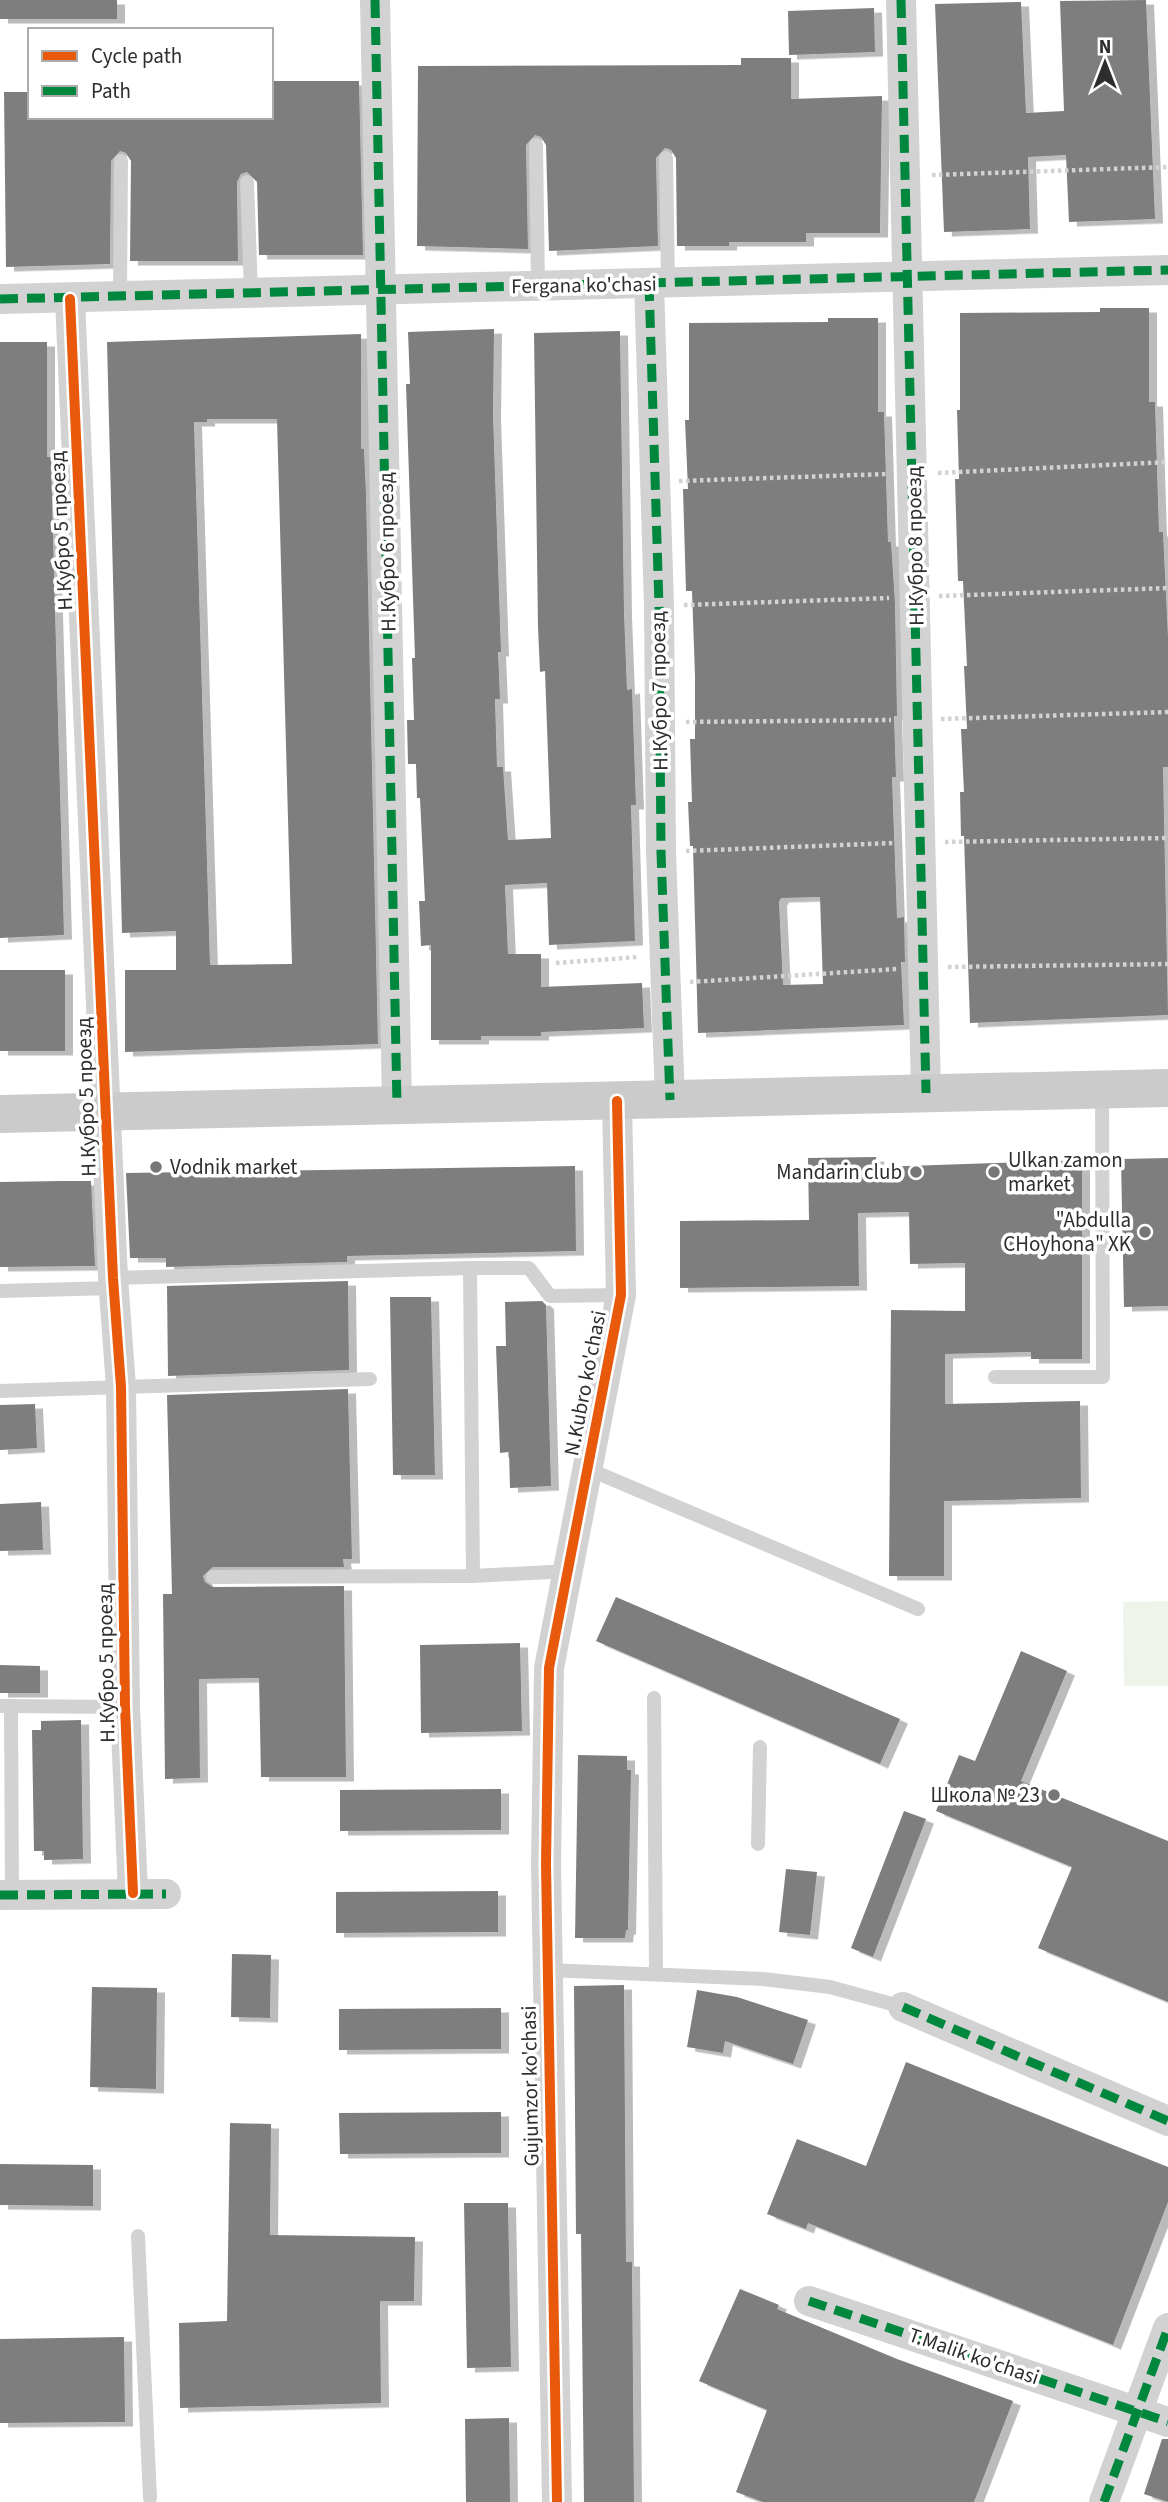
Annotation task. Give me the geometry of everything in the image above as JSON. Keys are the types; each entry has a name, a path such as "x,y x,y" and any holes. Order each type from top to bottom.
{"street":[{"name":"Н.Кубро 6 проезд","path":"375,0 397,1105"},
{"name":"Н.Кубро 8 проезд","path":"901,0 910,277 926,1093"},
{"name":"Fergana ko'chasi","path":"0,299 1168,270"},
{"name":"Н.Кубро 7 проезд","path":"658,283 661,852 670,1100"},
{"name":"Н.Кубро 5 проезд","path":"70,299 113,1283 121,1387 125,1707 133,1894"},
{"path":"0,1114 1168,1088"},
{"name":"N.Kubro ko'chasi","path":"549,1668 621,1295 617,1101"},
{"name":"Gujumzor ko'chasi","path":"549,1668 546,1864 557,2502"},
{"path":"6,1895 166,1894"},
{"path":"903,2007 1168,2121"},
{"name":"T.Malik ko'chasi","path":"809,2301 1168,2422"},
{"path":"1104,2502 1168,2328"}],"lane":[{"path":"536,145 538,286"},
{"path":"658,283 666,158"},
{"path":"120,296 121,161"},
{"path":"247,182 251,293"},
{"path":"995,1377 1103,1377 1102,1089"},
{"path":"470,1268 473,1576"},
{"path":"0,1291 113,1283 470,1268 529,1268 550,1296 621,1295"},
{"path":"0,1391 370,1379"},
{"path":"588,1469 918,1609"},
{"path":"213,1577 473,1576 569,1571"},
{"path":"654,1698 656,1972"},
{"path":"6,1895 5,1706 125,1707"},
{"path":"758,1844 760,1747"},
{"path":"548,1970 656,1972 830,1987 903,2007"},
{"path":"138,2236 150,2498"}],"path":[{"path":"907,176 1168,167"},
{"path":"555,963 666,955"}],"shaded area":[{"path":"1168,1601 1168,1686 1124,1686 1123,1602"}],"building":[{"path":"0,0 117,0 117,19 0,19"},
{"path":"1146,0 1155,219 1069,222 1066,155 1028,157 1030,229 944,232 935,4 1021,2 1026,113 1064,111 1060,1"},
{"path":"874,8 875,52 789,55 788,11"},
{"path":"741,58 791,58 791,99 882,96 880,233 806,233 806,242 729,242 729,246 677,246 676,158 671,150 665,148 656,158 658,246 549,251 546,145 541,137 535,135 526,145 528,249 417,246 418,66 741,65"},
{"path":"273,81 359,81 363,255 259,255 257,182 247,172 241,174 237,182 238,261 130,261 131,161 126,153 120,151 111,161 110,264 6,267 4,92 28,92 28,119 273,119"},
{"path":"1100,308 1149,308 1149,402 1155,402 1159,532 1163,532 1168,637 1168,767 1163,767 1168,1015 970,1023 960,792 964,792 961,729 967,729 964,666 967,666 963,581 958,581 955,479 959,479 957,410 960,410 960,313 1100,312"},
{"path":"828,318 878,318 878,412 884,412 888,542 891,542 895,603 896,777 892,777 897,918 904,917 905,962 901,962 904,1025 698,1033 693,846 690,846 688,802 692,802 690,739 695,739 695,676 692,591 686,591 683,489 688,489 685,420 689,420 689,323 828,322","holes":["820,897 823,984 783,985 781,898"]},
{"path":"494,329 493,415 501,652 498,652 500,699 495,699 497,767 503,767 508,840 551,838 545,671 540,672 538,627 534,333 620,331 624,612 627,690 632,689 636,805 631,805 635,941 549,945 547,883 505,885 508,954 541,954 541,987 642,983 644,1028 541,1032 541,1036 481,1036 481,1040 431,1040 431,945 421,946 419,901 425,901 420,798 417,798 416,764 408,764 407,720 414,720 412,658 415,658 406,384 410,384 408,332"},
{"path":"361,334 361,449 364,449 366,494 378,1044 125,1052 125,970 176,970 176,931 122,933 107,342","holes":["207,419 277,419 292,964 210,965 194,422 207,422"]},
{"path":"0,342 47,342 47,457 51,457 64,935 0,938"},
{"path":"0,970 65,970 65,1051 0,1051"},
{"path":"876,1157 877,1167 1082,1160 1082,1359 1031,1359 1031,1352 945,1354 945,1404 1080,1401 1081,1498 944,1501 944,1576 889,1576 891,1310 965,1311 965,1263 910,1264 909,1212 858,1213 859,1286 680,1288 680,1221 809,1220 808,1158"},
{"name":"\"Abdulla CHoyhona\" XK","path":"1168,1158 1168,1306 1124,1307 1121,1159"},
{"path":"575,1166 576,1251 347,1256 347,1262 166,1267 166,1258 130,1258 126,1173"},
{"path":"91,1181 95,1266 0,1267 0,1182"},
{"path":"348,1281 349,1370 168,1376 167,1286"},
{"path":"390,1297 431,1297 435,1475 393,1475"},
{"path":"542,1301 546,1305 551,1486 510,1488 509,1452 500,1453 496,1346 506,1346 505,1302"},
{"path":"348,1389 352,1559 343,1559 344,1567 213,1567 203,1576 205,1582 213,1587 344,1586 346,1777 261,1777 259,1678 199,1679 200,1778 165,1779 163,1594 172,1594 167,1395"},
{"path":"35,1404 37,1448 0,1450 0,1405"},
{"path":"41,1502 43,1550 0,1551 0,1504"},
{"path":"616,1597 900,1719 880,1764 596,1641"},
{"path":"520,1643 522,1731 421,1733 420,1645"},
{"name":"Школа № 23","path":"1021,1651 1067,1671 1021,1781 1168,1841 1168,2002 1038,1948 1072,1867 936,1811 959,1755 975,1761"},
{"path":"0,1665 40,1666 40,1693 0,1693"},
{"path":"81,1720 83,1859 44,1860 44,1851 34,1851 32,1730 41,1730 41,1721"},
{"path":"578,1755 627,1756 627,1770 631,1770 628,1930 625,1938 575,1938"},
{"path":"501,1789 501,1830 340,1831 340,1790"},
{"path":"904,1811 926,1819 873,1957 851,1948"},
{"path":"786,1869 817,1872 810,1935 779,1932"},
{"path":"498,1891 498,1932 336,1933 336,1892"},
{"path":"232,1954 271,1955 270,2018 231,2017"},
{"path":"624,1985 626,2262 632,2262 634,2502 584,2502 581,2234 576,2234 574,1986"},
{"path":"92,1987 157,1988 156,2089 90,2087"},
{"path":"697,1990 737,1997 808,2020 793,2064 725,2041 723,2053 687,2047"},
{"path":"501,2008 501,2049 339,2050 339,2009"},
{"path":"906,2062 1168,2167 1168,2202 1113,2345 808,2223 806,2229 767,2214 797,2139 866,2166"},
{"path":"501,2112 501,2153 340,2154 339,2113"},
{"path":"230,2123 271,2124 270,2235 415,2237 414,2301 380,2301 381,2403 180,2408 179,2323 227,2321"},
{"path":"0,2164 93,2165 93,2206 0,2205"},
{"path":"464,2203 508,2203 511,2367 467,2368"},
{"path":"740,2289 779,2305 777,2309 897,2359 1013,2401 974,2502 763,2502 736,2492 767,2410 699,2381"},
{"path":"124,2337 125,2422 0,2423 0,2339"},
{"path":"509,2418 510,2502 466,2502 465,2419"},
{"path":"1162,2439 1168,2439 1168,2502 1144,2494"}],"marked path":[{"path":"375,0 397,1105"},
{"path":"901,0 926,1093"},
{"path":"0,299 1168,270"},
{"path":"649,283 659,606 661,852 670,1100"},
{"path":"0,1895 166,1894"},
{"path":"903,2007 1168,2121"},
{"path":"809,2301 1168,2422"},
{"path":"1104,2502 1168,2328"}],"cycle path":[{"path":"70,299 113,1278 121,1387 125,1707 133,1893"},
{"path":"557,2502 546,1864 549,1668 621,1295 617,1101"}],"place":[{"name":"Vodnik market","path":"156,1167"},
{"name":"Mandarin club","path":"916,1172"},
{"name":"Ulkan zamon market","path":"994,1172"},
{"name":"\"Abdulla CHoyhona\" XK","path":"1145,1232"},
{"name":"Школа № 23","path":"1054,1795"}]}
